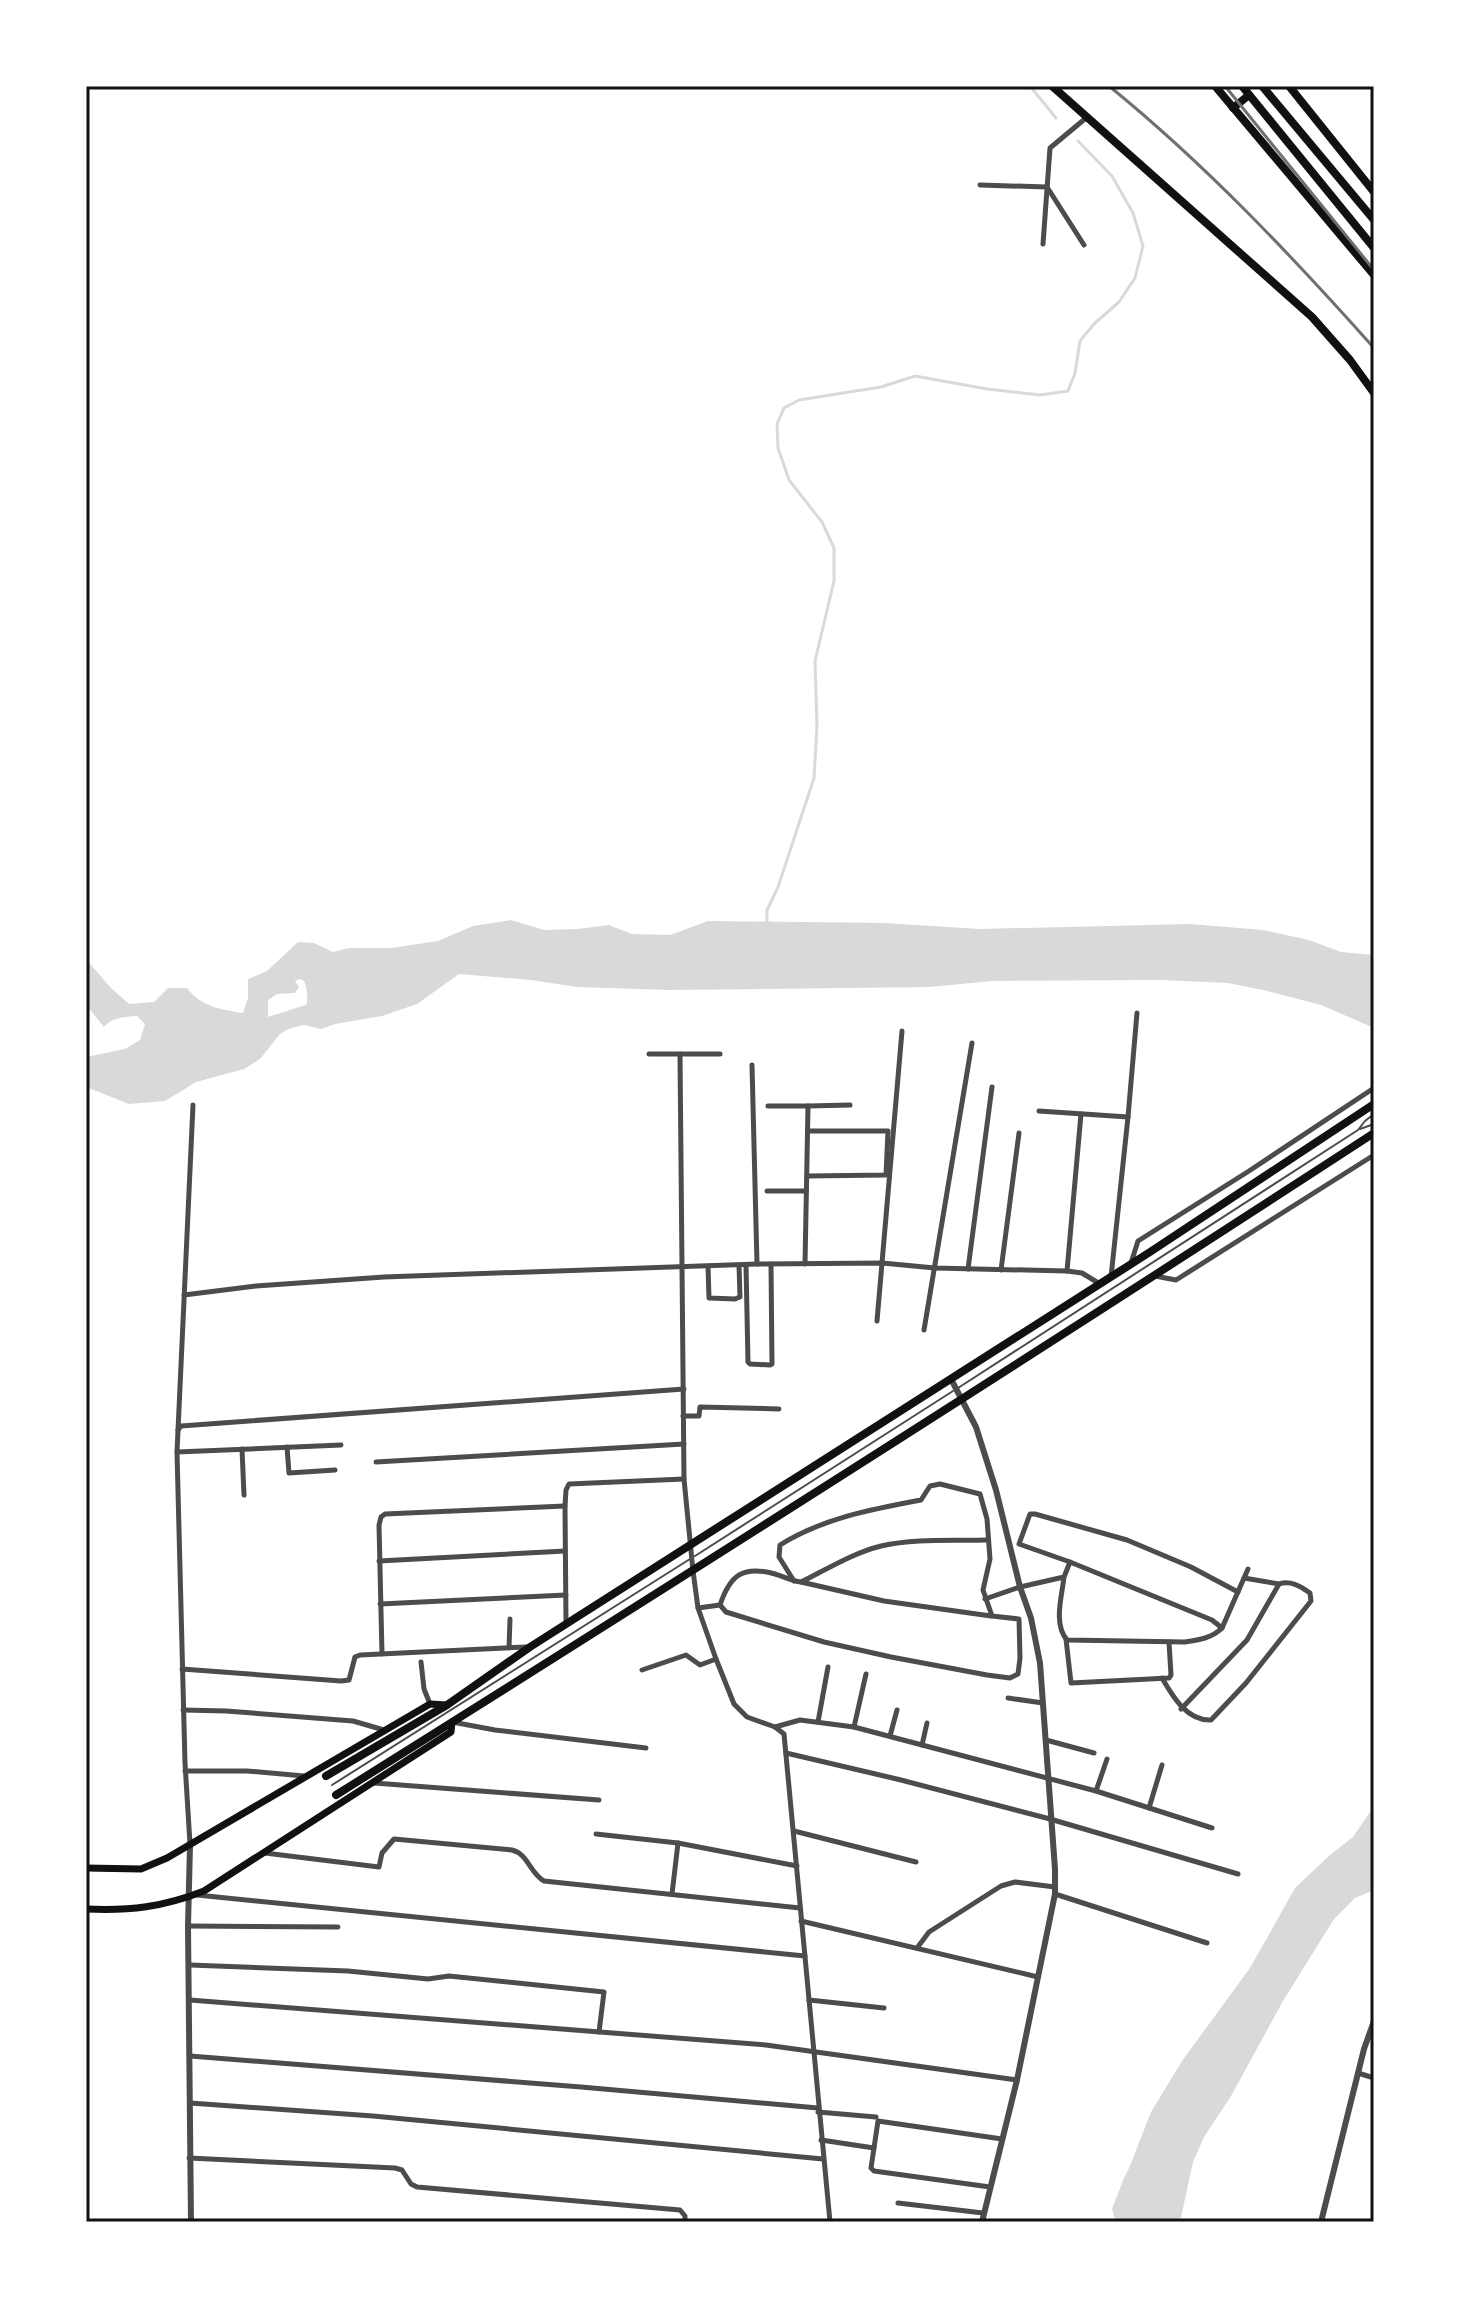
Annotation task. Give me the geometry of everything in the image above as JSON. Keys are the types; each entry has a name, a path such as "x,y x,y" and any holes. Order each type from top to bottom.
{"main road":[{"path":"1052,86 1312,317 1374,393"},
{"path":"1215,86 1374,275"},
{"path":"1242,86 1374,248"},
{"path":"1262,86 1374,220"},
{"path":"1289,86 1374,192"},
{"path":"1233,108 1249,95"},
{"path":"326,1776 447,1705 530,1647 1111,1277 1374,1104"},
{"path":"336,1795 693,1571 1374,1133"},
{"path":"86,1868 141,1869 190,1845 430,1704 447,1705"},
{"path":"86,1909 145,1909 177,1902 192,1895 264,1853 451,1732 452,1722"}],"street":[{"path":"1043,244 1050,148 1086,118"},
{"path":"980,185 1047,187"},
{"path":"1047,187 1084,245"},
{"path":"1111,1277 1137,1013"},
{"path":"877,1321 902,1031"},
{"path":"924,1330 972,1043"},
{"path":"649,1054 720,1054"},
{"path":"680,1054 684,1479 693,1571 698,1608 734,1704 747,1717 775,1727 784,1734 830,2222"},
{"path":"752,1065 757,1264"},
{"path":"968,1269 992,1087"},
{"path":"1131,1264 1138,1241 1374,1088"},
{"path":"190,2222 188,1926 192,1895 183,1710 177,1431 193,1105"},
{"path":"768,1106 850,1105"},
{"path":"805,1264 808,1106"},
{"path":"1039,1111 1128,1117"},
{"path":"1067,1271 1081,1114"},
{"path":"807,1176 886,1175 888,1131 808,1131"},
{"path":"1001,1270 1019,1133"},
{"path":"1155,1276 1176,1280 1374,1155"},
{"path":"767,1191 807,1191"},
{"path":"184,1295 256,1286 384,1277 757,1264 882,1263 935,1268 1067,1271 1082,1273 1100,1284"},
{"path":"742,1265 748,1362 770,1365 771,1264"},
{"path":"708,1266 709,1298 735,1299 740,1297 742,1265"},
{"path":"951,1379 976,1427 1031,1618 1040,1663 1055,1890 1017,2080 982,2222"},
{"path":"177,1431 181,1426 684,1389"},
{"path":"683,1416 699,1416 700,1407 779,1409"},
{"path":"376,1462 684,1444"},
{"path":"177,1452 341,1445"},
{"path":"287,1447 289,1473 335,1470"},
{"path":"242,1449 244,1495"},
{"path":"567,1624 565,1506 569,1484 684,1479"},
{"path":"798,1582 779,1557 780,1545 794,1536 853,1513 921,1500 930,1486 940,1484 980,1494 987,1519 990,1559 983,1583 992,1616"},
{"path":"382,1654 381,1517 385,1514 565,1506"},
{"path":"1222,1628 1212,1620 1019,1544 1030,1514 1127,1540 1191,1567 1238,1592"},
{"path":"798,1582 861,1552 882,1546 918,1541 987,1540"},
{"path":"379,1561 565,1551"},
{"path":"1070,1562 1064,1577 1060,1611 1071,1683 1171,1675 1169,1642"},
{"path":"1066,1638 1185,1642 1216,1634 1222,1628 1248,1569"},
{"path":"757,1571 884,1601 1019,1619 1018,1674 1015,1677 987,1675 824,1642 726,1612 720,1605 730,1581 737,1575 757,1571"},
{"path":"985,1599 1064,1577"},
{"path":"1162,1678 1181,1709 1211,1720 1246,1683 1311,1601 1310,1593 1289,1582 1279,1584 1244,1578"},
{"path":"1181,1709 1247,1640 1279,1584"},
{"path":"380,1604 566,1595"},
{"path":"698,1608 720,1605"},
{"path":"509,1648 510,1619"},
{"path":"182,1669 341,1681 349,1680 355,1657 530,1647"},
{"path":"642,1670 686,1655 700,1665 716,1659"},
{"path":"421,1662 424,1689 430,1704"},
{"path":"818,1722 828,1667"},
{"path":"854,1727 866,1674"},
{"path":"1008,1698 1043,1703"},
{"path":"183,1710 353,1721 384,1730"},
{"path":"890,1736 897,1710"},
{"path":"775,1727 800,1720 854,1727 1096,1791 1212,1828"},
{"path":"452,1722 646,1748"},
{"path":"922,1745 927,1723"},
{"path":"1046,1740 1094,1753"},
{"path":"786,1753 1050,1819 1238,1874"},
{"path":"1096,1791 1107,1759"},
{"path":"1149,1808 1162,1765"},
{"path":"185,1771 247,1771 309,1776"},
{"path":"374,1783 599,1800"},
{"path":"794,1831 916,1862"},
{"path":"596,1834 678,1843 797,1866"},
{"path":"264,1853 379,1867 382,1853 394,1839 512,1850 522,1854 535,1875 544,1881 800,1908"},
{"path":"672,1894 678,1843"},
{"path":"917,1948 929,1932 1001,1886 1015,1882 1055,1890 1207,1943"},
{"path":"192,1895 805,1956"},
{"path":"801,1921 1038,1977"},
{"path":"188,1926 338,1927"},
{"path":"190,1965 348,1971 428,1979 449,1976 604,1992 599,2032"},
{"path":"190,2000 766,2045 1017,2080"},
{"path":"809,2000 884,2008"},
{"path":"1321,2222 1374,2021"},
{"path":"190,2056 581,2087 876,2117"},
{"path":"1358,2073 1374,2078"},
{"path":"190,2103 373,2116 823,2159"},
{"path":"990,2187 874,2171 871,2168 878,2121 1002,2139"},
{"path":"821,2140 874,2148"},
{"path":"189,2158 395,2168 402,2170 411,2184 417,2187 680,2210 685,2222"},
{"path":"898,2203 983,2213"}],"lane":[{"path":"332,1785 1358,1130 1374,1114"},
{"path":"1358,1130 1374,1124"}],"shaded area":[{"path":"511,920 544,930 609,925 632,934 670,935 708,921 884,923 980,929 1190,924 1263,930 1309,940 1341,952 1374,955 1374,1028 1321,1005 1228,983 1161,980 992,981 930,987 669,990 577,987 459,974 417,1004 382,1016 321,1029 293,1026 280,1034 260,1059 244,1069 196,1082 165,1101 129,1104 86,1087 86,1057 125,1049 140,1040 145,1024 137,1016 132,1016 115,1019 104,1027 90,1010 86,1010 86,959 129,1004 154,1002 168,988 187,988 205,1003 243,1013 248,998 248,979 267,971 298,942 314,943 333,952 349,948 391,948 438,941 473,926","holes":["295,981 304,981 307,998 299,1016 278,1022 268,1019 268,1000 277,994 295,993 299,987"]},
{"path":"1374,1806 1374,1890 1355,1898 1334,1919 1283,2001 1231,2096 1204,2137 1193,2162 1180,2222 1116,2222 1112,2209 1151,2112 1182,2061 1250,1968 1295,1888 1353,1837"}],"waterway":[{"path":"1030,86 1056,118"},
{"path":"767,923 767,910 778,887 814,778 817,726 815,661 834,581 834,548 822,522 789,480 778,448 777,424 784,408 799,400 881,387 915,376 1040,395 1068,391 1075,373 1080,341 1119,302 1135,278 1143,246 1133,213 1112,176 1078,141"},
{"path":"257,1030 313,1012"}],"railway":[{"path":"1109,86 1247,212 1374,348"},
{"path":"1225,86 1374,270"}]}
